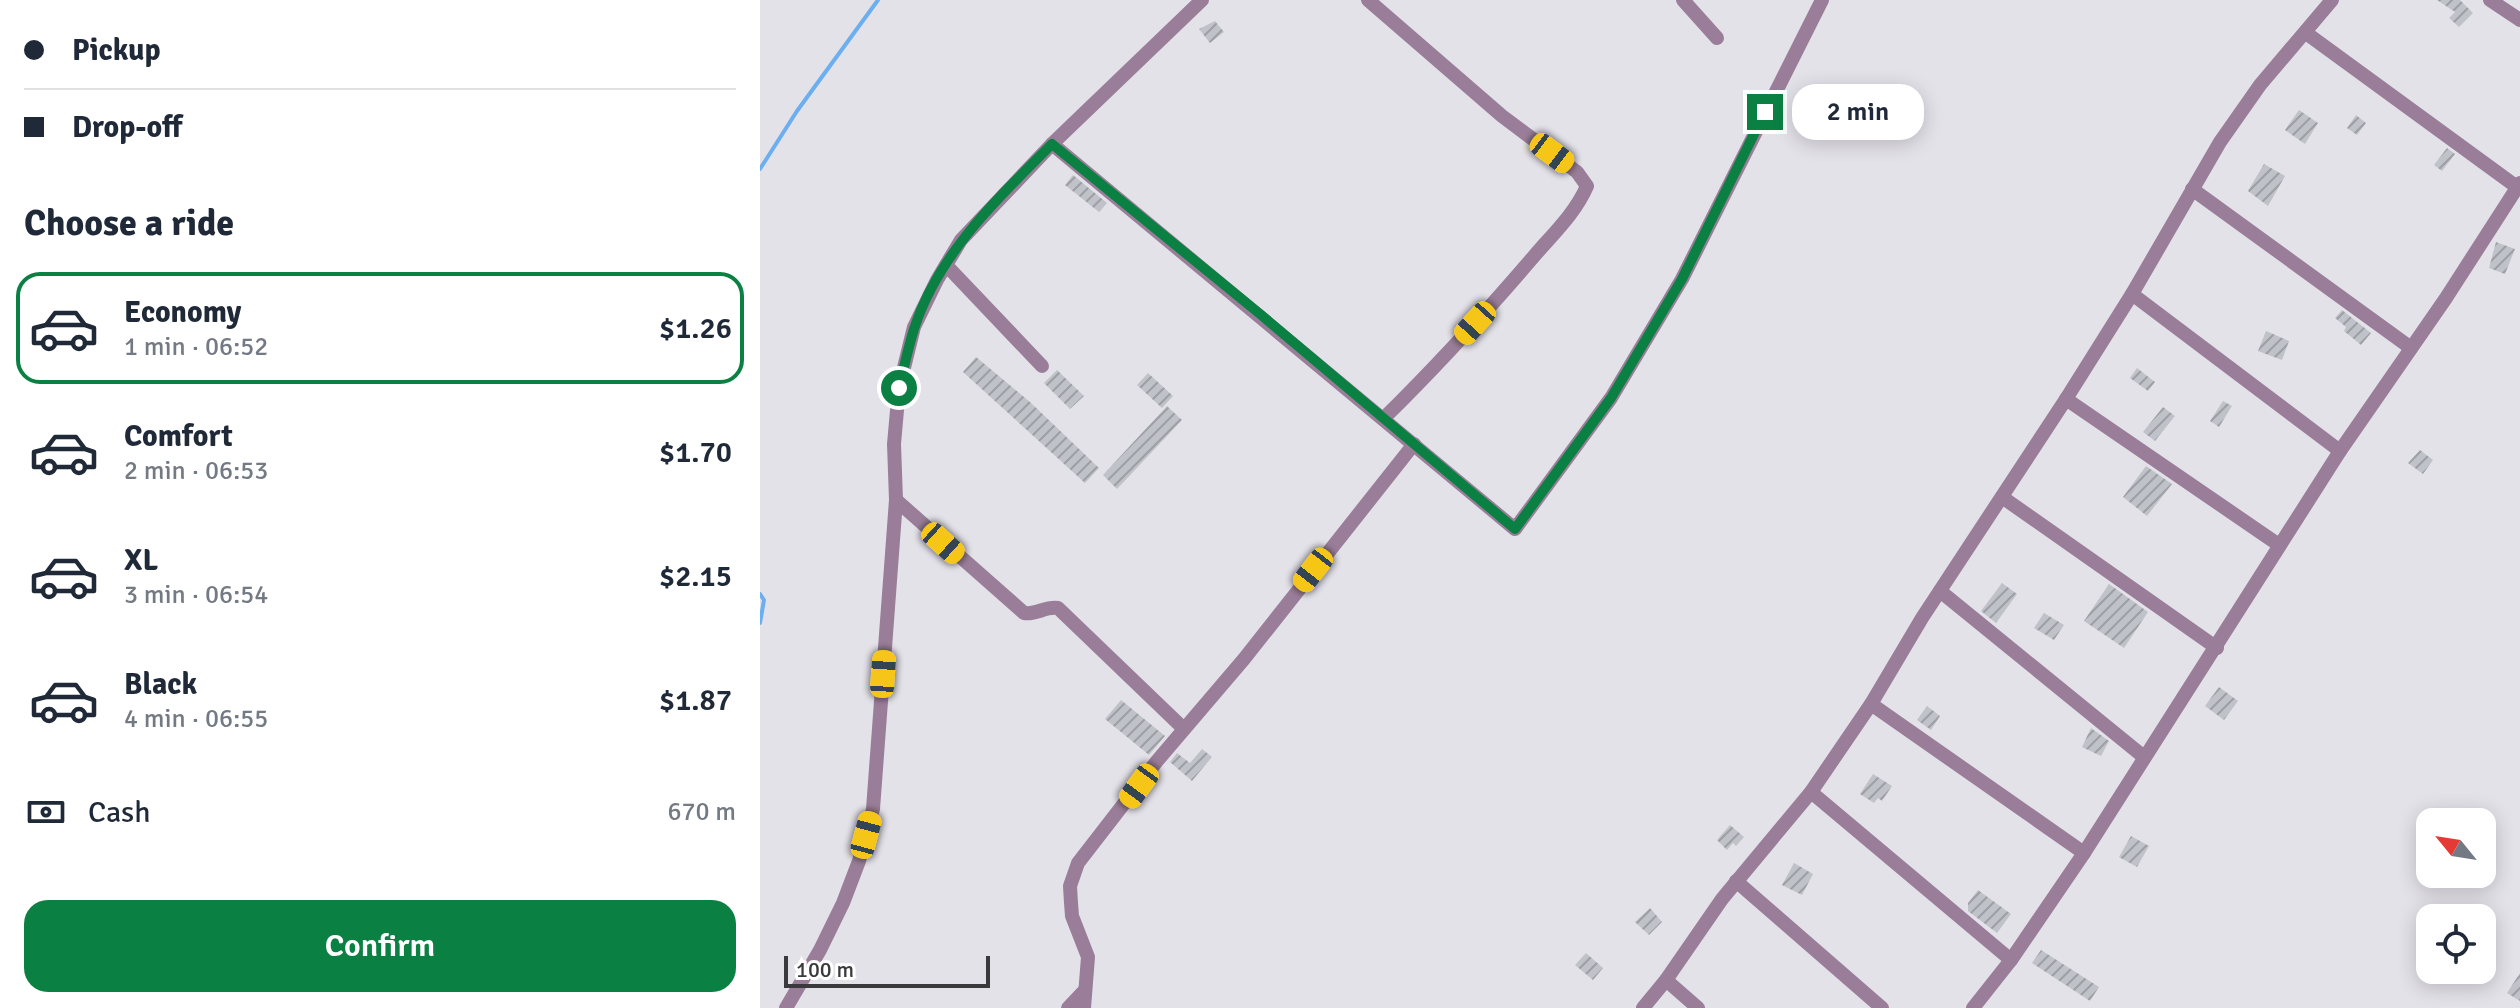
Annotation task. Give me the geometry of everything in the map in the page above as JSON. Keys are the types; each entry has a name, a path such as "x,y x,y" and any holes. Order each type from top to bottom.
{"street":[{"path":"786,1008 843,903 859,861 873,809 896,500 894,444 899,388 914,327 961,240 1052,144 1202,0"},
{"path":"1368,0 1502,116 1577,172 1587,186 1581,201 1527,264 1420,383 1384,418"},
{"path":"1683,0 1717,38"},
{"path":"1052,144 1515,529 1611,398 1682,279 1822,0"},
{"path":"1643,1008 1736,881 1811,792 1871,704 1940,591 2066,399 2240,112 2332,0"},
{"path":"2490,0 2520,20"},
{"path":"1973,1008 2011,960 2084,853 2340,451 2519,185 2306,33"},
{"path":"2192,189 2411,348"},
{"path":"946,265 1042,366"},
{"path":"2132,294 2340,451"},
{"path":"2066,399 2279,545"},
{"path":"1084,1008 1088,957 1072,916 1070,886 1078,863 1414,444"},
{"path":"2002,497 2217,648"},
{"path":"896,500 1024,613 1034,614 1049,607 1058,608 1184,729"},
{"path":"1940,591 2144,757"},
{"path":"1871,704 2084,853"},
{"path":"1811,792 2011,960"},
{"path":"1736,881 1882,1008"},
{"path":"1666,980 1698,1008"},
{"path":"1068,1008 1085,990"}],"building":[{"path":"2437,0 2460,0 2473,13 2459,27 2449,18 2455,12"},
{"path":"1215,21 1224,32 1210,43 1199,29"},
{"path":"2299,110 2318,123 2305,144 2285,130"},
{"path":"2356,115 2366,123 2357,135 2347,128"},
{"path":"2447,148 2455,154 2442,171 2434,165"},
{"path":"2264,164 2285,176 2268,206 2248,191"},
{"path":"1073,175 1107,203 1099,212 1065,185"},
{"path":"2496,242 2515,249 2505,274 2489,268"},
{"path":"2342,310 2371,333 2361,345 2344,331 2346,327 2335,318"},
{"path":"2266,331 2289,341 2282,360 2258,351"},
{"path":"976,357 1030,402 1099,468 1085,483 963,372"},
{"path":"2137,368 2155,382 2148,391 2130,378"},
{"path":"1057,370 1084,396 1070,409 1044,383"},
{"path":"1148,373 1173,396 1162,408 1137,385"},
{"path":"2223,401 2232,406 2219,427 2210,421"},
{"path":"1167,406 1182,420 1117,489 1103,475"},
{"path":"2163,407 2175,416 2155,441 2143,432"},
{"path":"2420,450 2433,460 2423,474 2408,463"},
{"path":"2146,466 2172,484 2147,516 2123,497"},
{"path":"2002,583 2017,594 1996,623 1981,611"},
{"path":"2109,584 2148,612 2124,648 2084,621"},
{"path":"2044,613 2064,625 2054,640 2034,628"},
{"path":"2219,687 2238,701 2224,720 2205,706"},
{"path":"1121,700 1165,736 1149,755 1105,719"},
{"path":"1927,706 1940,716 1931,730 1917,720"},
{"path":"2091,728 2109,741 2101,756 2082,747"},
{"path":"1202,749 1212,757 1192,781 1170,762 1177,753 1190,763"},
{"path":"1873,774 1892,786 1882,801 1878,798 1874,803 1860,794"},
{"path":"1730,825 1744,837 1727,850 1717,840"},
{"path":"2131,836 2149,846 2137,867 2119,857"},
{"path":"1794,863 1813,874 1802,895 1782,885"},
{"path":"1978,890 2011,914 1997,933 1968,911 1968,903"},
{"path":"1650,908 1662,922 1649,935 1635,922"},
{"path":"2041,950 2099,987 2090,1001 2032,963"},
{"path":"1586,953 1603,968 1593,980 1575,965"},
{"path":"2520,973 2520,1001 2507,993"}],"waterway":[{"path":"760,169 797,111 878,0"},
{"path":"760,594 764,600 760,623"}],"route":[{"path":"899,388 914,327 961,240 1052,144 1515,529 1611,398 1682,279 1765,112"}]}
